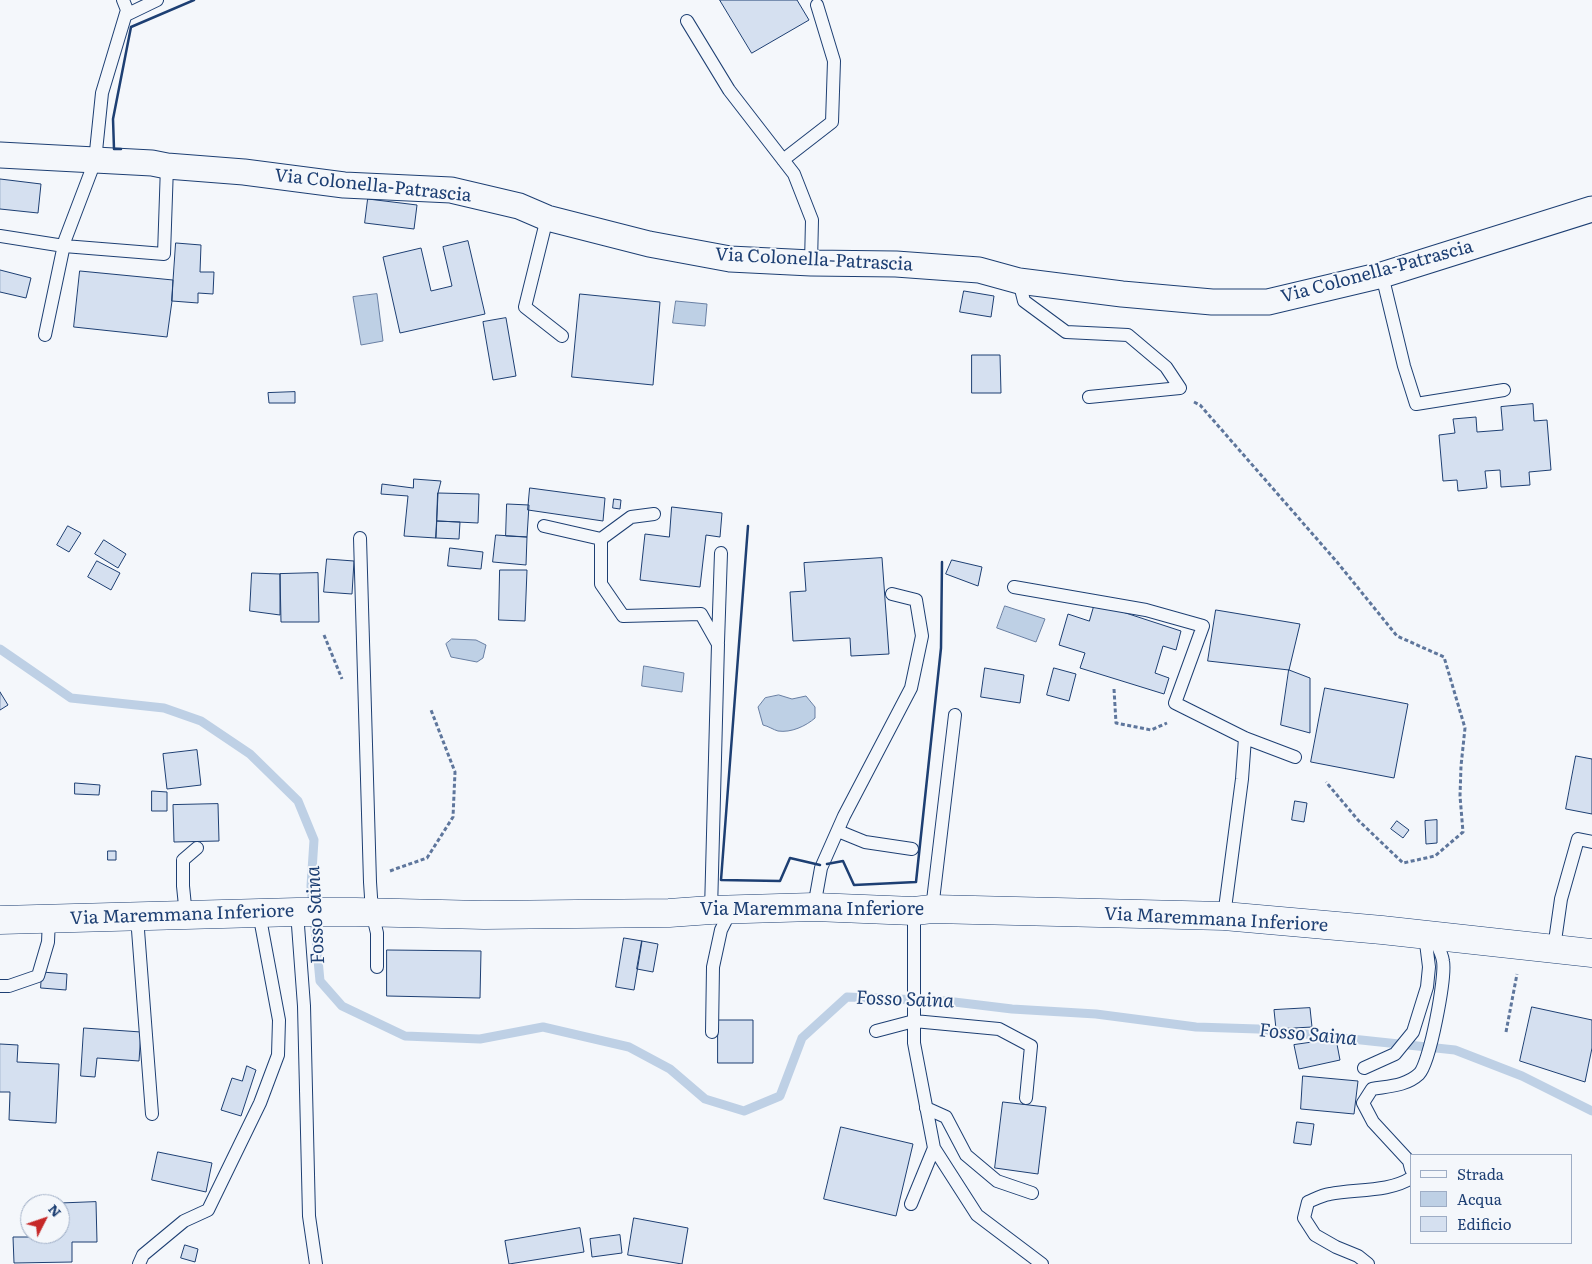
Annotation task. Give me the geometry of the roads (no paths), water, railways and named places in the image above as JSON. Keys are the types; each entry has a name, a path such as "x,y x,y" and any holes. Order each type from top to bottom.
{"main road":[{"name":"Via Maremmana Inferiore","path":"0,920 136,918 301,912 484,915 669,913 814,907 1224,916 1429,935 1592,953"}],"street":[{"name":"Via Colonella-Patrascia","path":"0,154 152,163 167,166 244,172 344,185 451,190 519,206 546,218 649,244 730,259 810,263 896,264 979,270 1019,280 1122,294 1212,302 1268,302 1382,275 1592,209"}],"lane":[{"path":"46,335 64,246 95,161 102,93 127,10 123,0"},
{"path":"126,15 157,0"},
{"path":"783,160 832,122 834,61 817,5"},
{"path":"686,21 729,90 794,174 812,220 810,263"},
{"path":"0,236 64,246 164,254 167,166"},
{"path":"546,218 525,307 562,336"},
{"path":"1382,275 1404,366 1416,404 1504,390"},
{"path":"1019,280 1024,301 1066,332 1128,335 1166,367 1180,388 1088,398"},
{"path":"544,526 601,539 631,518 654,514"},
{"path":"360,538 370,882 372,912 377,933 377,967"},
{"path":"601,539 601,584 623,616 701,614 718,644"},
{"path":"712,1032 713,967 721,930 718,644 721,552"},
{"path":"1014,586 1146,610 1203,626 1175,703 1245,738 1295,756"},
{"path":"814,907 821,868 844,816 911,688 922,636 916,600 892,594"},
{"path":"955,715 922,910 914,1043 934,1148 977,1215 1042,1264"},
{"path":"1224,916 1242,779 1245,738"},
{"path":"838,831 865,842 912,849"},
{"path":"1554,948 1561,899 1578,839 1592,842"},
{"path":"186,916 183,886 184,860 197,848"},
{"path":"301,912 309,1216 316,1264"},
{"path":"139,1264 143,1255 184,1222 208,1210 260,1103 278,1055 279,1020 259,913"},
{"path":"136,918 152,1114"},
{"path":"0,986 9,986 38,976 48,942 49,919"},
{"path":"1364,1068 1395,1054 1412,1032 1427,987 1429,935"},
{"path":"1410,1165 1409,1161 1373,1122 1363,1103 1372,1089 1407,1083 1421,1072 1433,1033 1441,993 1443,961 1429,935"},
{"path":"876,1031 914,1021 999,1029 1031,1046 1026,1098"},
{"path":"926,1108 946,1117 966,1155 997,1181 1032,1193"},
{"path":"911,1204 934,1148"},
{"path":"1368,1264 1358,1256 1336,1247 1315,1235 1304,1218 1308,1202 1328,1194 1387,1187 1404,1183 1410,1179"}],"water":[{"path":"377,294 383,341 361,345 353,297"},
{"path":"676,301 707,304 705,326 673,323"},
{"path":"1005,606 1045,619 1036,642 997,628"},
{"path":"452,639 476,640 486,645 483,658 477,662 451,657 446,644"},
{"path":"644,666 684,673 682,692 642,686"},
{"path":"779,695 792,699 806,696 815,707 815,718 803,726 788,731 778,731 763,725 758,707 765,698"}],"waterway":[{"name":"Fosso Saina","path":"0,649 71,698 164,708 201,721 250,754 298,801 314,840 311,886 320,981 342,1006 405,1036 480,1039 543,1027 629,1047 670,1069 705,1099 744,1111 780,1096 802,1038 847,997 946,1001 1012,1009 1096,1014 1196,1027 1258,1029 1455,1050 1522,1076 1592,1111"}]}
